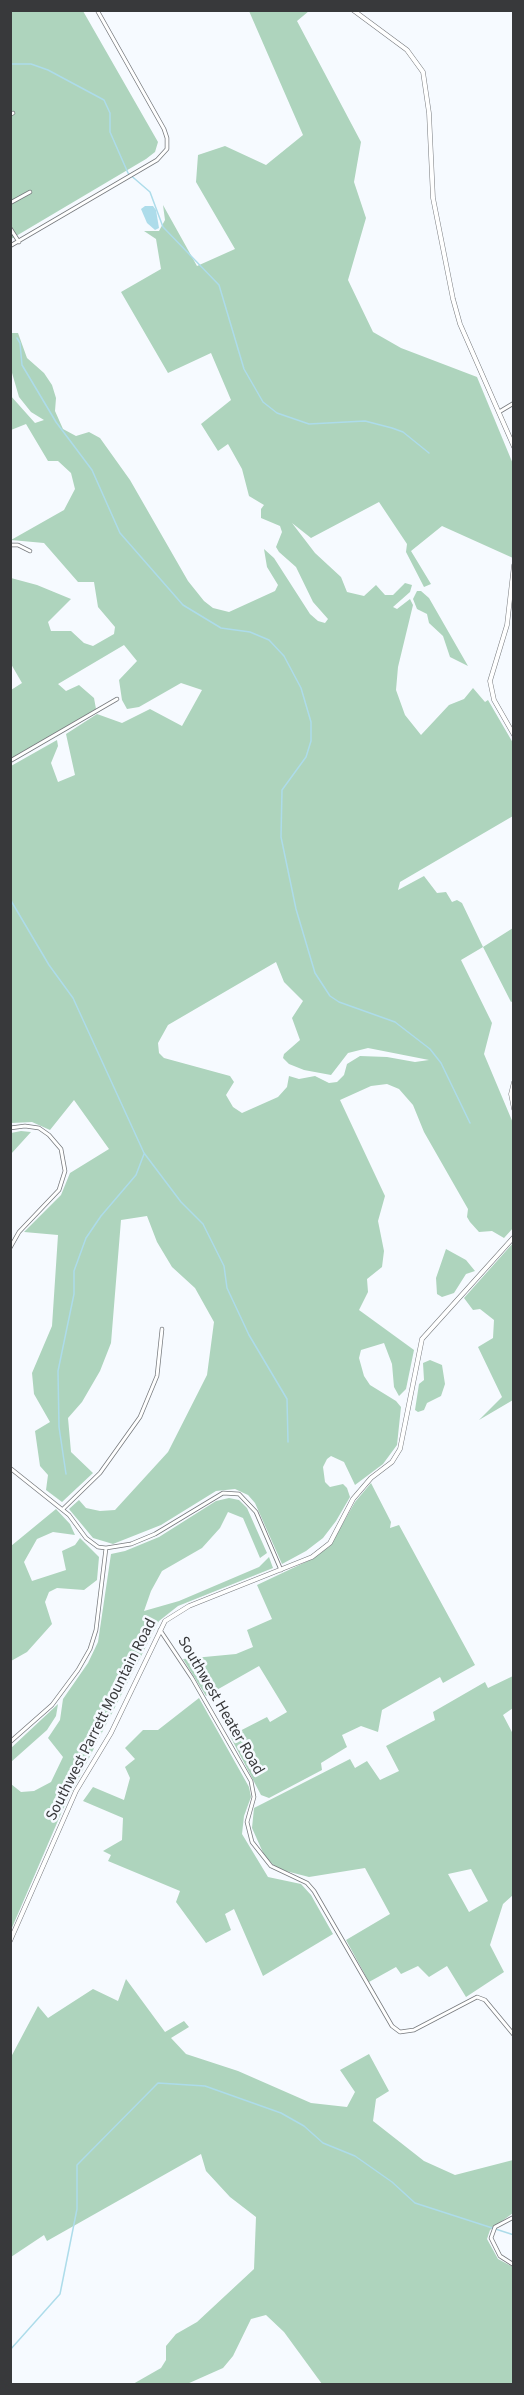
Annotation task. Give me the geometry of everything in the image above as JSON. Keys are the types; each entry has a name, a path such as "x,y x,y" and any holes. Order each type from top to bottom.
{"street":[{"path":"10,246 157,160 167,149 164,129 97,10"},
{"path":"353,10 407,50 422,70 429,113 433,198 447,276 458,319 513,447"},
{"path":"10,203 30,192"},
{"path":"10,228 19,242"},
{"path":"497,413 513,403"},
{"path":"10,545 18,545 30,551"},
{"path":"513,565 508,623 490,681 494,700 513,735"},
{"path":"10,762 117,699"},
{"path":"513,1082 511,1094 513,1109"},
{"path":"10,1128 25,1126 39,1128 49,1135 61,1149 65,1171 59,1190 19,1232 10,1248"},
{"name":"Southwest Parrett Mountain Road","path":"10,1941 76,1791 111,1733 159,1629 169,1617 178,1611 323,1550 353,1499 397,1455 408,1419 422,1339 513,1237"},
{"path":"63,1509 100,1473 140,1417 157,1376 162,1329"},
{"path":"10,1468 63,1509 86,1538 98,1547 106,1548 131,1544 155,1534 214,1498 231,1492 244,1497 256,1512 280,1570"},
{"path":"10,1742 52,1705 76,1673 90,1649 96,1630 106,1548"},
{"name":"Southwest Heater Road","path":"159,1629 173,1647 251,1780 254,1797 247,1822 255,1848 278,1871 307,1883 314,1891 392,2026 400,2032 414,2030 477,1997 485,2000 513,2035"},
{"path":"513,2217 495,2227 491,2238 500,2256 513,2265"}],"green space":[{"path":"10,11 83,11 158,142 155,152 146,159 11,239"},
{"path":"249,11 309,11 297,21 361,142 354,182 366,218 348,280 373,332 401,348 477,377 513,464 513,558 442,526 411,551 431,584 424,587 406,552 407,544 379,502 311,538 292,523 315,553 341,577 347,592 364,596 376,585 385,595 393,595 405,583 412,585 410,592 393,607 397,609 410,599 413,605 398,667 396,690 405,715 421,735 449,705 464,699 473,688 485,702 488,700 513,743 513,816 400,882 398,890 424,876 437,893 446,892 452,902 457,900 462,903 483,947 461,960 492,1023 484,1054 513,1123 514,1227 504,1238 492,1231 479,1232 470,1222 467,1217 468,1209 424,1132 413,1105 399,1089 387,1084 371,1086 340,1100 385,1196 378,1221 384,1251 382,1267 367,1279 368,1292 359,1310 414,1350 406,1389 399,1396 394,1387 392,1364 384,1343 361,1350 359,1358 364,1376 370,1385 396,1401 401,1407 397,1445 383,1464 355,1485 344,1462 331,1456 327,1459 323,1467 325,1482 330,1487 343,1484 350,1497 323,1538 306,1551 282,1564 255,1503 248,1495 235,1489 216,1491 161,1525 113,1544 93,1538 69,1509 79,1500 86,1508 100,1511 115,1510 168,1452 207,1375 214,1322 195,1288 172,1267 157,1242 147,1216 121,1220 111,1343 100,1371 82,1402 68,1418 71,1452 93,1473 62,1502 46,1490 48,1475 40,1466 35,1431 50,1422 34,1394 32,1373 52,1326 58,1235 24,1232 61,1195 70,1173 109,1149 74,1100 50,1130 32,1122 11,1123 11,766 57,740 58,746 51,763 58,782 75,775 66,734 97,714 122,723 150,709 182,726 202,690 181,683 139,707 127,709 122,700 119,680 137,661 124,645 58,684 66,691 79,685 94,698 96,709 11,759 11,690 22,683 11,664 11,578 37,585 71,599 48,622 51,631 71,631 84,643 93,646 114,634 115,627 98,607 94,582 78,582 44,543 11,540 64,510 75,489 71,473 58,461 48,461 26,424 11,430 10,395 35,423 44,420 31,412 19,397 10,366 11,333 18,333 27,358 44,373 52,385 56,398 55,411 63,429 76,436 89,432 100,438 130,480 188,581 204,601 213,608 229,612 275,591 278,585 267,567 264,549 274,558 310,614 318,621 325,623 328,619 313,602 296,567 276,547 282,532 280,526 261,518 261,509 264,505 249,496 242,469 228,444 218,451 201,424 231,400 211,353 168,373 121,292 161,269 156,239 144,231 159,231 165,220 163,205 197,266 235,249 196,182 198,155 225,146 266,165 303,135","holes":["276,962 284,982 303,1001 292,1018 300,1040 284,1054 283,1058 289,1064 304,1070 331,1075 348,1053 368,1048 429,1060 415,1062 387,1057 360,1056 347,1064 344,1075 337,1082 329,1083 315,1076 299,1079 289,1076 287,1087 278,1097 242,1113 233,1107 226,1095 234,1082 230,1076 164,1058 159,1053 158,1043 168,1025"]},
{"path":"417,591 421,591 429,598 468,666 450,657 443,636 429,623 427,614 417,609 413,599"},
{"path":"513,928 513,1001 511,1002 483,947"},
{"path":"31,1132 11,1154 11,1133"},
{"path":"513,1243 513,1400 479,1420 502,1397 478,1347 493,1338 494,1320 480,1309 473,1310 464,1298"},
{"path":"446,1249 466,1260 475,1271 466,1274 454,1293 442,1297 437,1294 436,1278"},
{"path":"430,1360 442,1365 445,1384 441,1396 427,1403 424,1410 418,1412 415,1410 419,1384 424,1380 423,1363"},
{"path":"371,1483 391,1522 390,1528 399,1525 475,1665 443,1683 440,1677 382,1710 378,1732 361,1726 342,1735 347,1747 321,1763 322,1770 269,1798 261,1795 230,1736 267,1717 270,1722 287,1712 259,1666 206,1696 183,1659 236,1654 253,1647 247,1630 272,1619 257,1585 312,1559 330,1546 355,1502"},
{"path":"229,1498 239,1500 247,1508 267,1553 260,1558 243,1518 228,1512 220,1528 202,1548 162,1571 151,1591 144,1611 179,1601 259,1567 269,1557 273,1568 178,1606 159,1621 63,1809 11,1930 11,1784 21,1792 34,1791 51,1782 63,1757 48,1738 60,1720 63,1699 88,1663 98,1642 111,1554 125,1551 159,1537 216,1501"},
{"path":"56,1509 70,1524 75,1535 53,1532 37,1539 24,1562 32,1581 66,1570 62,1551 75,1545 80,1538 99,1557 97,1580 84,1590 57,1588 49,1592 45,1602 52,1624 27,1652 11,1661 11,1546"},
{"path":"513,1676 513,1708 503,1715 513,1734 513,1895 503,1904 490,1945 504,1972 466,1997 447,1966 429,1977 418,1966 401,1974 396,1967 369,1982 346,1940 390,1914 365,1868 309,1877 278,1869 265,1857 252,1828 254,1808 350,1759 355,1768 367,1761 380,1780 399,1771 386,1746 435,1720 433,1712 485,1682 488,1688","holes":["471,1869 488,1901 469,1912 448,1874"]},
{"path":"199,1698 249,1787 251,1797 244,1816 242,1834 268,1877 301,1884 311,1895 333,1934 263,1976 234,1909 225,1914 231,1930 206,1943 176,1902 180,1891 108,1861 111,1855 103,1851 122,1840 123,1818 83,1801 93,1787 124,1800 130,1778 125,1767 135,1759 125,1748 143,1730 158,1730"},
{"path":"58,1704 56,1716 47,1730 11,1762 11,1748"},
{"path":"126,1979 165,2032 184,2021 189,2027 171,2038 186,2054 238,2071 311,2103 347,2107 355,2092 340,2070 369,2054 389,2091 376,2099 373,2121 424,2161 455,2175 513,2160 513,2213 490,2230 487,2239 498,2259 513,2267 513,2384 322,2384 284,2332 266,2315 251,2319 233,2356 223,2368 187,2384 133,2384 161,2368 166,2360 166,2346 176,2334 197,2322 254,2269 256,2217 230,2197 206,2171 201,2154 47,2241 44,2235 11,2257 11,2057 38,2006 48,2018 93,1989 118,2001"}],"water":[{"path":"145,206 153,206 156,210 159,228 155,230 147,223 141,209"}],"waterway":[{"path":"10,64 31,64 48,70 104,100 110,113 110,132 128,173 150,192 163,227 219,285 244,369 263,402 277,413 309,424 365,421 392,428 403,432 429,453"},
{"path":"17,338 20,343 22,365 56,422 92,470 120,533 183,605 221,628 250,632 269,640 284,656 301,688 311,722 311,741 306,757 282,790 281,837 296,909 315,973 330,996 339,1002 395,1022 430,1049 441,1063 470,1123"},
{"path":"10,899 49,965 73,998 144,1153 181,1202 203,1224 224,1266 227,1288 249,1335 287,1399 288,1442"},
{"path":"66,1474 59,1427 58,1371 74,1294 74,1271 86,1238 101,1216 136,1175 144,1154"},
{"path":"10,2350 60,2294 77,2209 77,2165 158,2083 205,2086 281,2113 304,2126 323,2143 355,2156 392,2182 415,2203 514,2235"}]}
